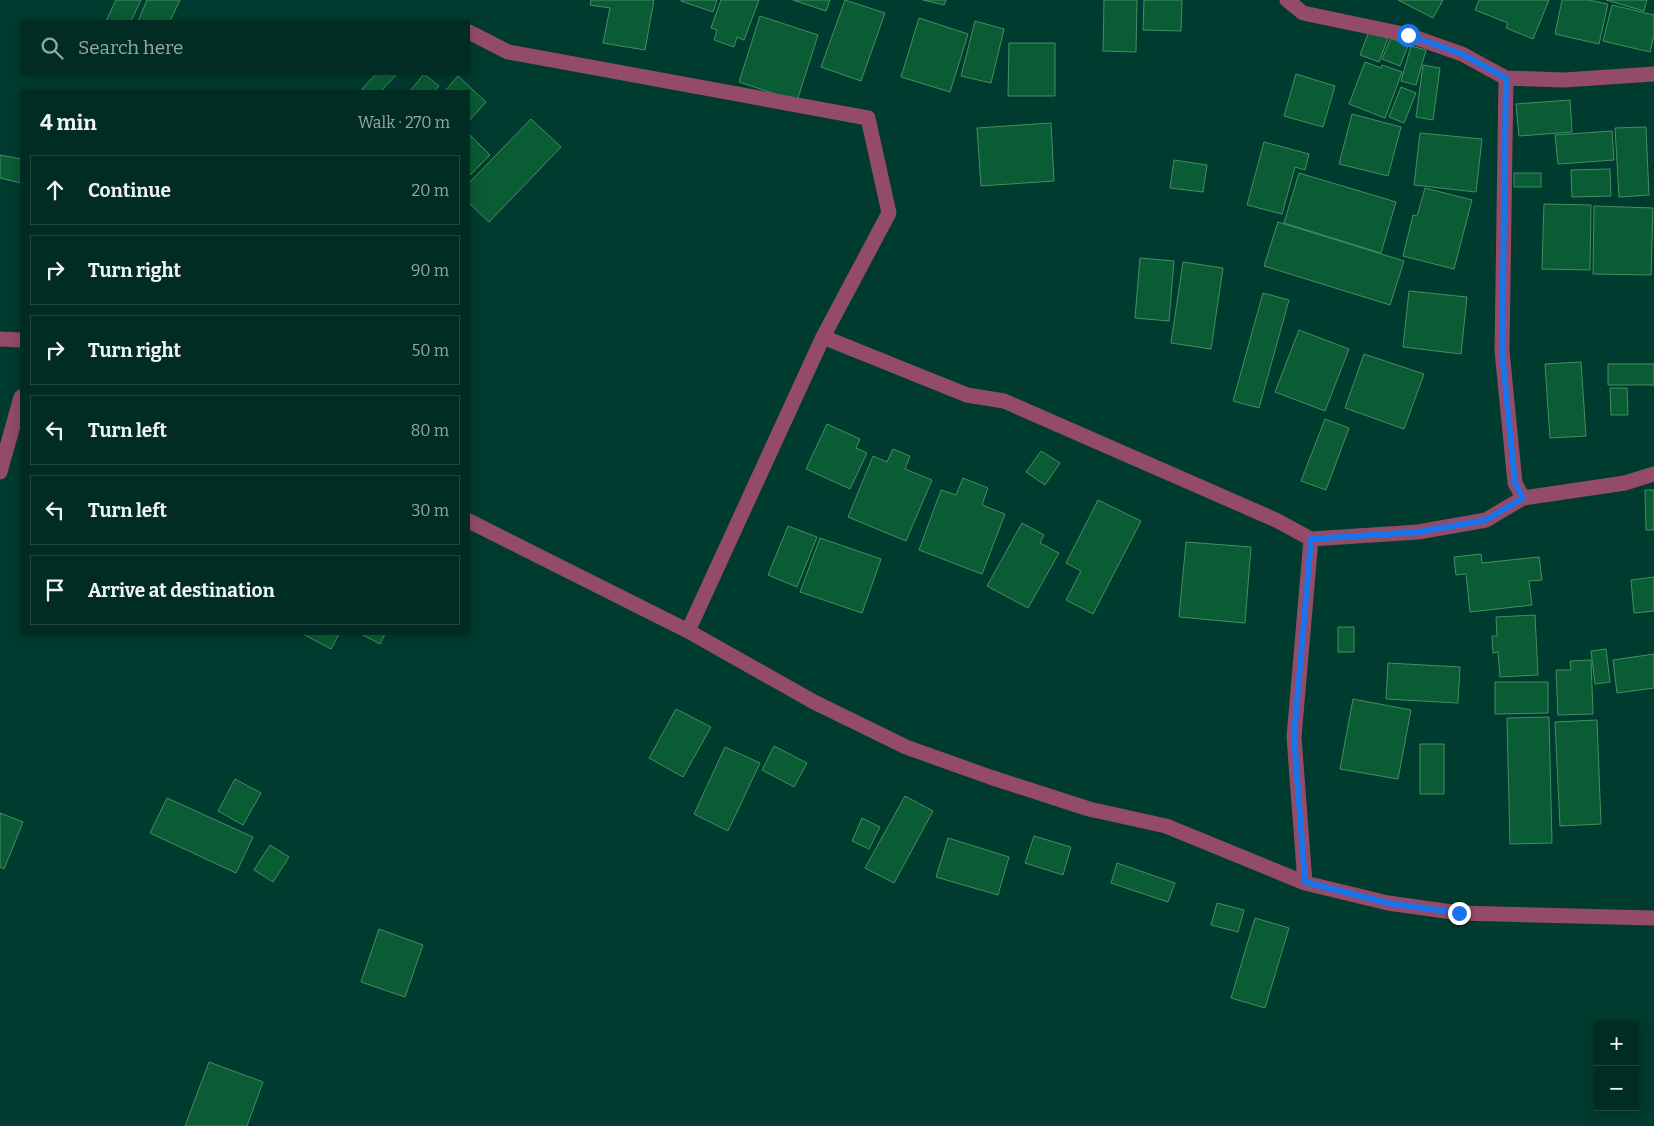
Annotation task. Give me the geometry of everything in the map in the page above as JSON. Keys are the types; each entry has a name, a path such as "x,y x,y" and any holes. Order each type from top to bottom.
{"street":[{"path":"1287,0 1303,13 1408,35 1462,54 1506,78 1564,80 1654,74"},
{"path":"470,33 508,52 868,118 889,213 823,337 688,631"},
{"path":"1506,78 1502,351 1515,483 1523,498"},
{"path":"823,337 967,395 1004,401 1276,520 1311,539 1418,532 1486,520 1523,498 1625,483 1654,474"},
{"path":"0,339 20,340"},
{"path":"0,472 20,401"},
{"path":"470,521 688,631 814,702 906,747 990,777 1089,809 1166,826 1305,882 1388,903 1459,913 1654,918"},
{"path":"1305,882 1294,736 1311,539"}],"building":[{"path":"116,0 141,0 131,20 106,20"},
{"path":"147,0 180,0 170,20 138,20"},
{"path":"591,0 654,0 645,50 603,43 610,8 590,5"},
{"path":"681,0 717,0 713,12"},
{"path":"721,0 759,0 744,40 737,37 734,47 714,40 717,30 711,28"},
{"path":"793,0 830,0 826,11"},
{"path":"845,0 885,13 861,81 821,67"},
{"path":"923,0 946,0 944,5"},
{"path":"1104,0 1137,0 1136,52 1103,51"},
{"path":"1144,0 1182,0 1181,31 1143,30"},
{"path":"1398,0 1443,0 1433,18"},
{"path":"1479,0 1549,0 1533,39 1506,28 1508,23 1475,10"},
{"path":"1562,0 1589,0 1608,4 1599,44 1555,34"},
{"path":"1606,0 1647,0 1644,11"},
{"path":"1612,5 1654,15 1654,35 1650,52 1603,41"},
{"path":"760,16 818,35 797,101 739,82"},
{"path":"919,18 968,34 950,92 901,77"},
{"path":"975,21 1004,29 991,83 961,76"},
{"path":"1369,31 1388,38 1379,62 1360,55"},
{"path":"1391,38 1408,46 1400,66 1382,59"},
{"path":"1009,43 1055,43 1055,96 1008,96"},
{"path":"1411,46 1426,50 1416,85 1401,81"},
{"path":"1365,62 1381,68 1382,65 1402,72 1385,118 1349,104"},
{"path":"1423,65 1440,68 1433,120 1416,117"},
{"path":"1296,74 1335,86 1323,127 1284,116"},
{"path":"375,75 396,75 382,90 362,89"},
{"path":"423,75 439,86 436,90 411,90"},
{"path":"458,76 486,102 470,120 470,90 446,90"},
{"path":"1401,87 1416,93 1404,123 1389,117"},
{"path":"1570,100 1572,132 1519,136 1516,104"},
{"path":"1352,114 1401,127 1388,176 1339,164"},
{"path":"531,119 561,147 489,222 470,204 470,182"},
{"path":"1051,123 1054,181 981,186 977,128"},
{"path":"1646,127 1649,195 1619,197 1615,128"},
{"path":"1612,131 1614,160 1558,164 1555,135"},
{"path":"1420,133 1482,139 1476,192 1414,185"},
{"path":"470,135 490,155 470,175"},
{"path":"1264,142 1309,154 1305,170 1295,167 1282,214 1247,205"},
{"path":"0,155 20,159 20,183 0,178"},
{"path":"1174,160 1207,165 1203,192 1170,188"},
{"path":"1610,169 1611,196 1572,197 1571,170"},
{"path":"1299,173 1396,202 1381,253 1284,223"},
{"path":"1514,173 1541,173 1541,187 1514,187"},
{"path":"1425,188 1472,200 1454,269 1403,256 1413,215 1417,216"},
{"path":"1544,204 1591,205 1590,270 1542,269"},
{"path":"1594,206 1653,208 1651,275 1593,274"},
{"path":"1278,222 1404,261 1390,305 1264,266"},
{"path":"1140,258 1174,261 1169,321 1135,318"},
{"path":"1183,262 1223,268 1211,349 1171,343"},
{"path":"1409,291 1467,297 1461,354 1403,347"},
{"path":"1263,293 1289,300 1259,408 1233,401"},
{"path":"1299,330 1349,349 1325,411 1275,392"},
{"path":"1364,354 1424,374 1404,429 1345,408"},
{"path":"1581,362 1586,436 1550,438 1545,364"},
{"path":"1608,364 1654,364 1654,385 1608,385"},
{"path":"1610,388 1627,388 1628,415 1611,415"},
{"path":"1325,419 1349,428 1326,490 1301,481"},
{"path":"827,424 860,439 856,448 867,453 850,489 806,469"},
{"path":"893,449 910,456 905,469 932,480 906,541 848,517 873,456 887,462"},
{"path":"1041,451 1060,463 1045,485 1026,472"},
{"path":"963,478 988,488 982,505 1005,514 982,574 919,550 941,490 956,495"},
{"path":"1645,490 1654,490 1654,530 1646,530"},
{"path":"1098,500 1141,521 1093,614 1066,600 1081,571 1066,563"},
{"path":"1022,523 1044,535 1040,543 1059,553 1028,608 987,586"},
{"path":"788,526 817,537 797,587 768,575"},
{"path":"820,538 881,559 862,613 800,592"},
{"path":"1186,542 1251,547 1245,623 1179,617"},
{"path":"1481,554 1482,563 1539,557 1542,580 1529,581 1532,605 1470,612 1466,574 1456,575 1454,557"},
{"path":"1654,577 1654,611 1634,613 1631,580"},
{"path":"1535,615 1538,675 1500,677 1498,652 1493,653 1492,636 1497,636 1496,617"},
{"path":"1338,627 1354,627 1354,652 1338,652"},
{"path":"305,635 338,635 331,649"},
{"path":"363,635 384,635 380,644"},
{"path":"1606,649 1610,682 1595,684 1591,651"},
{"path":"1654,654 1654,688 1617,693 1613,660"},
{"path":"1591,660 1593,714 1558,715 1556,670 1571,670 1570,661"},
{"path":"1388,663 1460,667 1458,703 1386,699"},
{"path":"1495,682 1548,682 1548,713 1495,714"},
{"path":"1353,699 1411,710 1398,779 1340,769"},
{"path":"676,709 711,727 683,777 649,758"},
{"path":"1549,717 1552,843 1510,844 1507,718"},
{"path":"1597,720 1601,824 1560,826 1555,722"},
{"path":"1420,744 1444,744 1444,794 1420,794"},
{"path":"774,746 807,763 794,787 762,770"},
{"path":"725,747 760,763 728,831 694,814"},
{"path":"235,779 261,793 243,825 218,811"},
{"path":"905,796 933,811 894,883 865,868"},
{"path":"167,798 253,837 236,873 150,833"},
{"path":"0,813 23,822 4,869 0,867"},
{"path":"862,818 880,827 869,849 852,841"},
{"path":"1034,836 1071,847 1063,875 1025,863"},
{"path":"948,838 1009,857 998,895 936,877"},
{"path":"270,845 289,857 273,882 254,870"},
{"path":"1117,863 1175,883 1168,902 1111,883"},
{"path":"1217,903 1244,910 1238,932 1211,925"},
{"path":"1255,918 1289,928 1265,1008 1231,998"},
{"path":"379,929 423,945 405,997 361,982"},
{"path":"209,1062 263,1082 247,1126 185,1126"}],"route":[{"path":"1408,35 1462,54 1506,78 1502,351 1515,483 1523,498 1486,520 1418,532 1311,539 1294,736 1305,882 1388,903 1459,913"}]}
